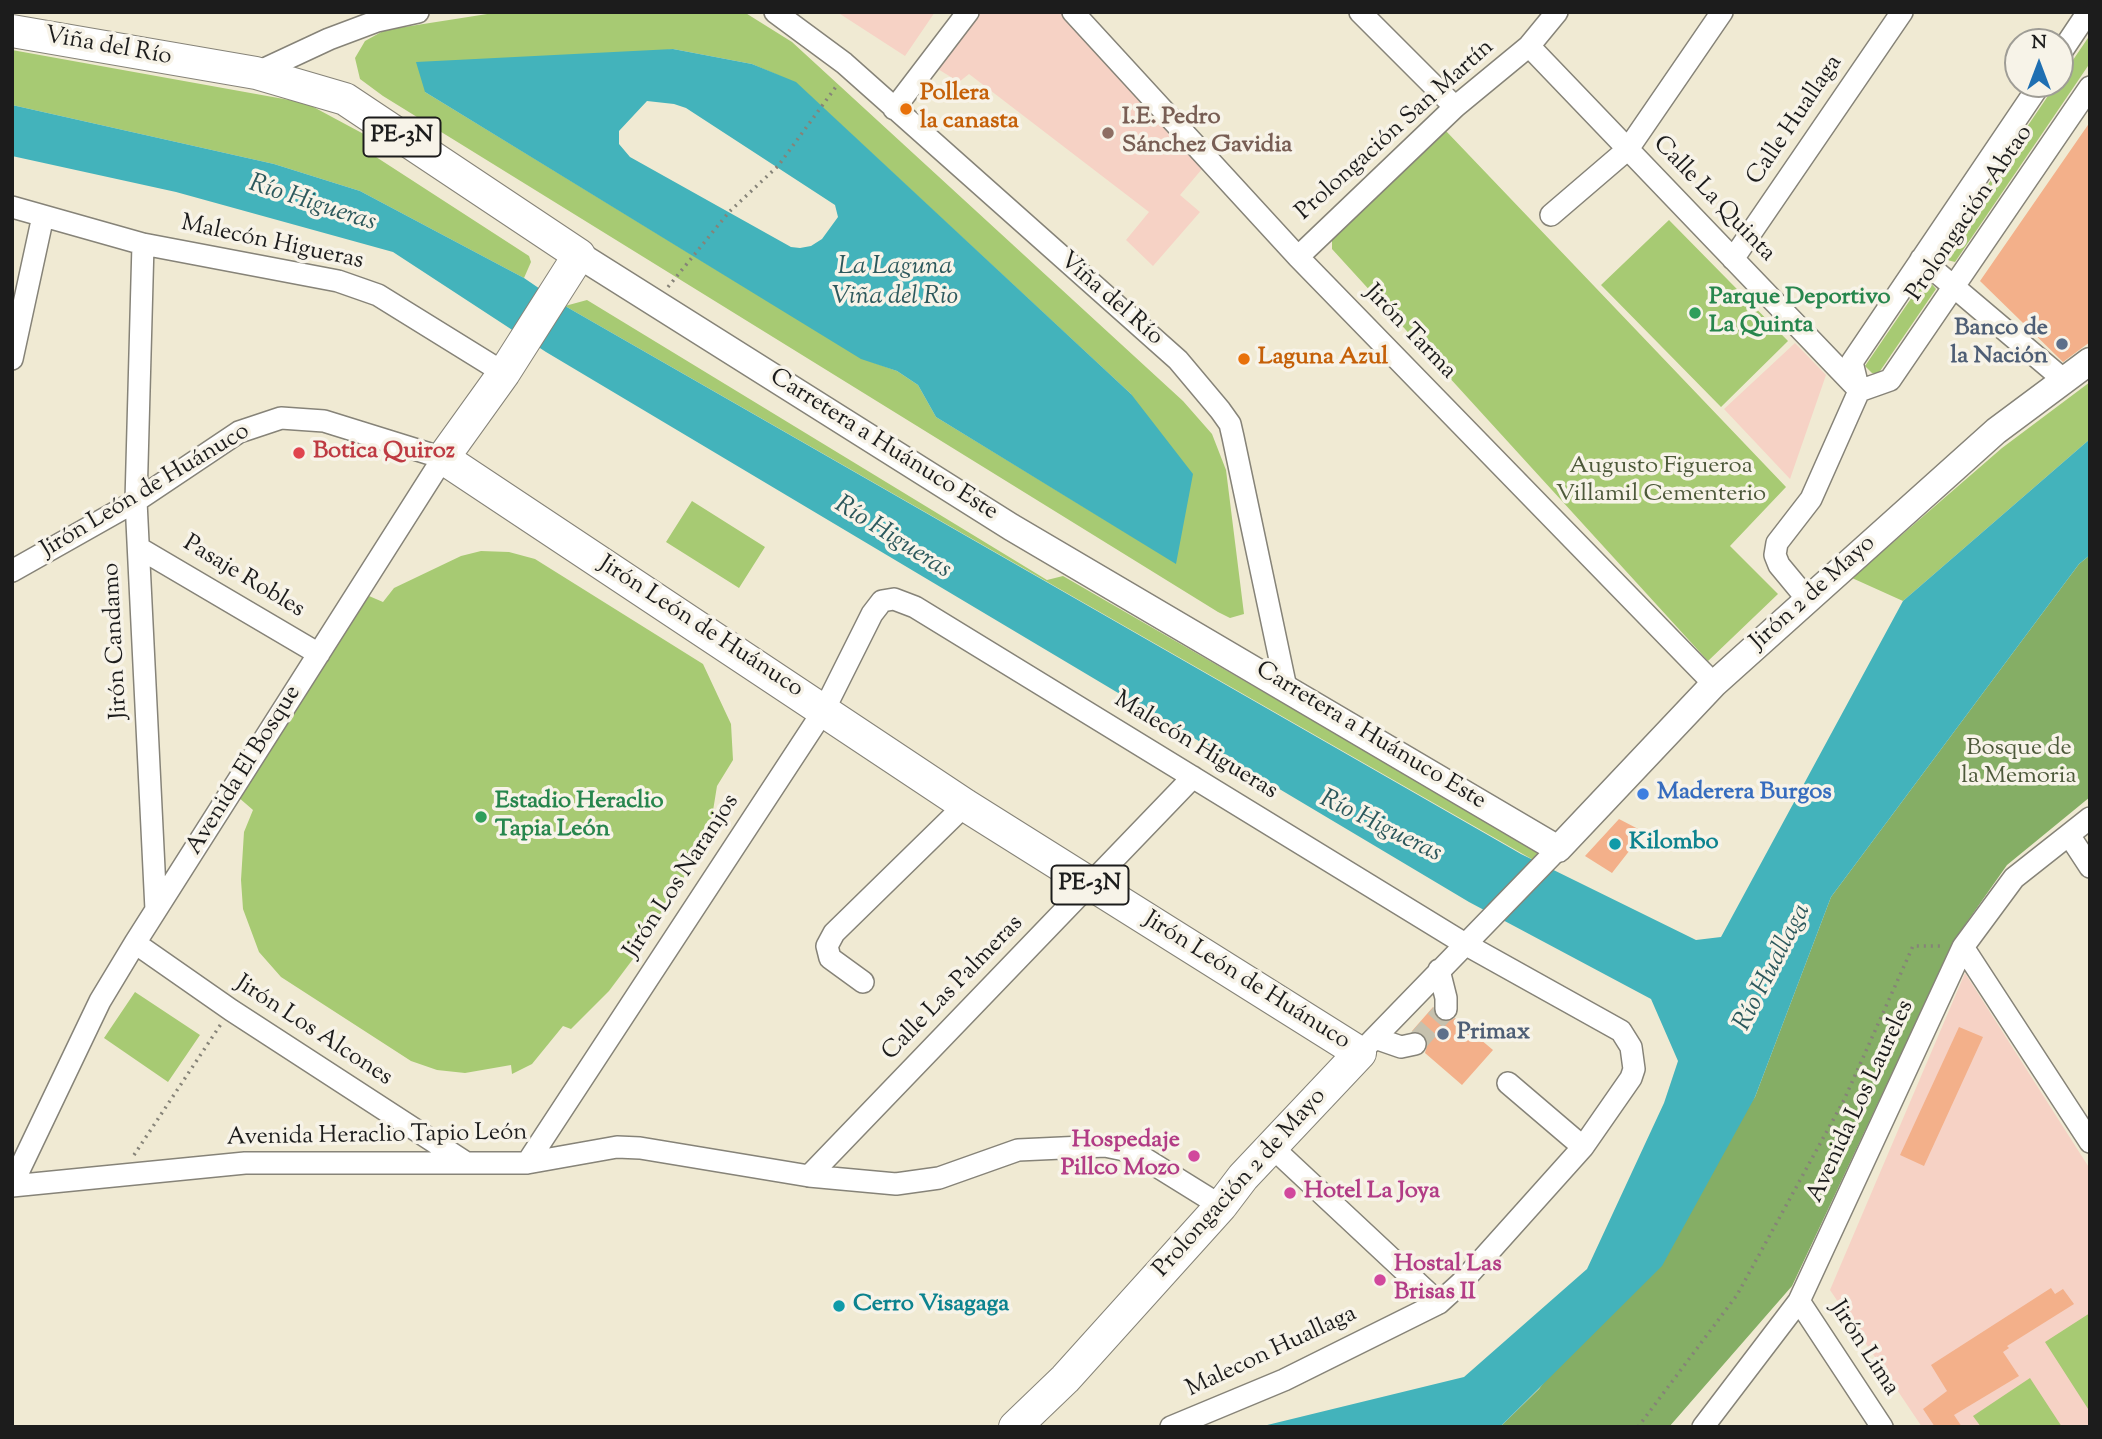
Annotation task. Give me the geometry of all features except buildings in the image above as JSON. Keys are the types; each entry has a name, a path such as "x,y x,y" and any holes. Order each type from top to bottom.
{"highway":[{"name":"Viña del Río","path":"12,31 204,65"},
{"name":"Carretera a Huánuco Este","path":"204,65 256,73 345,99 579,255"},
{"name":"Avenida El Bosque","path":"443,458 509,364 579,255"},
{"name":"Jirón León de Huánuco","path":"443,458 1091,886 1368,1046"},
{"name":"Prolongación 2 de Mayo","path":"1015,1427 1065,1379 1222,1206 1243,1177 1368,1046"}],"main road":[{"name":"Carretera a Huánuco Este","path":"579,255 1011,527 1286,688 1551,856"},
{"name":"Jirón 2 de Mayo","path":"1551,856 1714,684 1996,431 2090,361"}],"street":[{"path":"256,73 377,21 418,12"},
{"name":"Viña del Río","path":"775,12 849,68 1178,360 1230,424 1286,688"},
{"path":"894,108 968,12"},
{"name":"Jirón Tarma","path":"1073,12 1298,257 1714,684"},
{"name":"Prolongación San Martín","path":"1298,257 1455,107 1529,46 1557,12"},
{"path":"1551,215 1628,149 1721,12"},
{"name":"Calle Huallaga","path":"1733,259 1902,12"},
{"path":"2074,33 2088,12"},
{"path":"1363,13 1455,107"},
{"name":"Calle La Quinta","path":"1529,46 1859,391"},
{"name":"Prolongación Abtao","path":"2031,98 1852,362 1859,391 1890,380 2090,86"},
{"name":"Malecón Higueras","path":"12,207 144,244 348,284 378,295 509,364"},
{"path":"12,359 43,216"},
{"name":"Jirón Candamo","path":"144,244 136,501 156,910"},
{"path":"1921,260 2064,380"},
{"path":"1808,600 1779,565 1775,555 1777,544 1811,499 1859,391"},
{"name":"Jirón León de Huánuco","path":"12,571 136,501 239,432 281,418 324,421 443,458"},
{"name":"Avenida El Bosque","path":"12,1185 100,1001 443,458"},
{"name":"Pasaje Robles","path":"139,548 319,654"},
{"name":"Malecón Higueras","path":"872,614 882,601 894,598 915,607 1467,942 1621,1031 1631,1047"},
{"name":"Jirón Los Naranjos","path":"527,1163 824,710 872,614"},
{"name":"Calle Las Palmeras","path":"808,1176 1091,886 1193,776"},
{"path":"863,982 830,958 827,946 834,933 965,805"},
{"name":"Avenida Los Laureles","path":"1709,1424 1799,1301 1963,947 2014,878 2090,818"},
{"path":"2069,835 2090,867"},
{"name":"Prolongación 2 de Mayo","path":"1368,1046 1551,856"},
{"name":"Jirón Los Alcones","path":"135,943 231,1010 465,1163"},
{"path":"1963,947 2090,1142"},
{"path":"1439,970 1446,1009"},
{"path":"1368,1046 1415,1044"},
{"name":"Malecon Huallaga","path":"1171,1427 1284,1380 1439,1303 1461,1283 1583,1147 1631,1078 1634,1069 1631,1047"},
{"path":"1508,1083 1583,1147"},
{"name":"Avenida Heraclio Tapio León","path":"12,1185 245,1163 527,1163 617,1147 640,1148 808,1176 896,1184 939,1178 1018,1150 1105,1146 1134,1152 1222,1206"},
{"path":"1272,1147 1439,1303"},
{"name":"Jirón Lima","path":"1799,1301 1882,1427"}],"path":[{"path":"656,303 729,212 778,166 849,68"},
{"path":"1638,1427 1737,1295 1844,1100 1913,946 1963,947"},
{"path":"121,1174 231,1010"}],"shaded area":[{"path":"837,12 935,12 905,56"},
{"name":"I.E. Pedro Sánchez Gavidia","path":"976,12 1060,12 1202,169 1180,195 1200,212 1153,266 1126,240 1149,212 969,74 959,82 933,66"},
{"path":"1795,343 1826,375 1790,479 1724,409"},
{"path":"1965,973 2090,1169 2090,1427 1922,1427 1830,1290"}],"green space":[{"path":"500,12 744,12 792,42 1183,401 1212,434 1226,470 1244,614 1230,618 1218,612 383,96 360,79 355,58 365,41 385,30","holes":["673,49 752,64 796,83 1131,394 1176,563 936,417 918,385 897,371 861,358 425,92"]},
{"path":"2090,35 2090,63 2074,87 2074,58"},
{"path":"12,50 306,103 373,139 373,155 529,256 531,262 524,278 360,191 274,164 12,105"},
{"path":"2047,98 2066,98 1955,262 1943,259 1941,254"},
{"name":"Augusto Figueroa Villamil Cementerio","path":"1446,131 1786,487 1730,546 1778,594 1708,661 1332,249 1332,237"},
{"name":"Parque Deportivo La Quinta","path":"1669,220 1788,341 1721,407 1601,285"},
{"path":"1923,281 1929,281 1936,289 1878,374 1872,373 1865,366"},
{"path":"587,300 1047,580 1063,576 1542,853 1542,865 565,306"},
{"path":"2090,382 2090,439 1903,601 1852,578 2002,448"},
{"path":"692,501 765,547 739,588 666,542"},
{"name":"Estadio Heraclio Tapia León","path":"481,551 509,552 535,559 703,664 731,724 733,760 717,786 711,823 671,905 609,991 571,1029 563,1026 532,1064 512,1074 511,1065 465,1073 437,1070 411,1061 281,977 259,952 243,909 241,880 244,832 253,810 238,797 326,658 369,596 383,602 394,588 461,556"},
{"name":"Bosque de la Memoria","path":"2090,555 2090,797 2007,865 1955,939 1792,1286 1669,1427 1500,1427 1539,1389 1755,1097 1831,897 2079,564"},
{"path":"135,992 200,1035 168,1082 104,1038"},
{"path":"2090,1313 2090,1412 2045,1342"},
{"path":"2030,1378 2062,1427 1981,1427 1973,1416"}],"water":[{"name":"La Laguna Viña del Rio","path":"673,49 752,64 796,82 1131,394 1193,474 1176,564 936,417 918,385 897,371 861,359 425,92 416,62","holes":["647,101 686,108 835,205 838,217 822,239 811,246 791,247 630,157 619,144 619,131"]},
{"path":"12,105 274,164 360,191 524,278 565,306 1521,854 1696,940 1721,937 1903,601 2090,439 2090,555 2079,564 1831,897 1755,1097 1662,1266 1500,1427 1259,1427 1464,1377 1587,1269 1664,1103 1678,1061 1651,999 1469,902 546,352 393,252 176,192 12,156"}],"tunnel":[{"path":"1415,1044 1446,1009"}],"place":[{"name":"Pollera la canasta","path":"906,109"},
{"name":"I.E. Pedro Sánchez Gavidia","path":"1108,133"},
{"name":"Parque Deportivo La Quinta","path":"1695,313"},
{"name":"Banco de la Nación","path":"2062,344"},
{"name":"Laguna Azul","path":"1244,359"},
{"name":"Botica Quiroz","path":"299,453"},
{"name":"Maderera Burgos","path":"1643,794"},
{"name":"Estadio Heraclio Tapia León","path":"481,817"},
{"name":"Kilombo","path":"1615,844"},
{"name":"Primax","path":"1443,1034"},
{"name":"Hospedaje Pillco Mozo","path":"1194,1156"},
{"name":"Hotel La Joya","path":"1290,1193"},
{"name":"Hostal Las Brisas II","path":"1380,1280"},
{"name":"Cerro Visagaga","path":"839,1306"}],"water label":[{"name":"Río Higueras","path":"312,205"},
{"name":"Río Higueras","path":"892,539"},
{"name":"Río Higueras","path":"1380,828"},
{"name":"Río Huallaga","path":"1774,968"}]}
